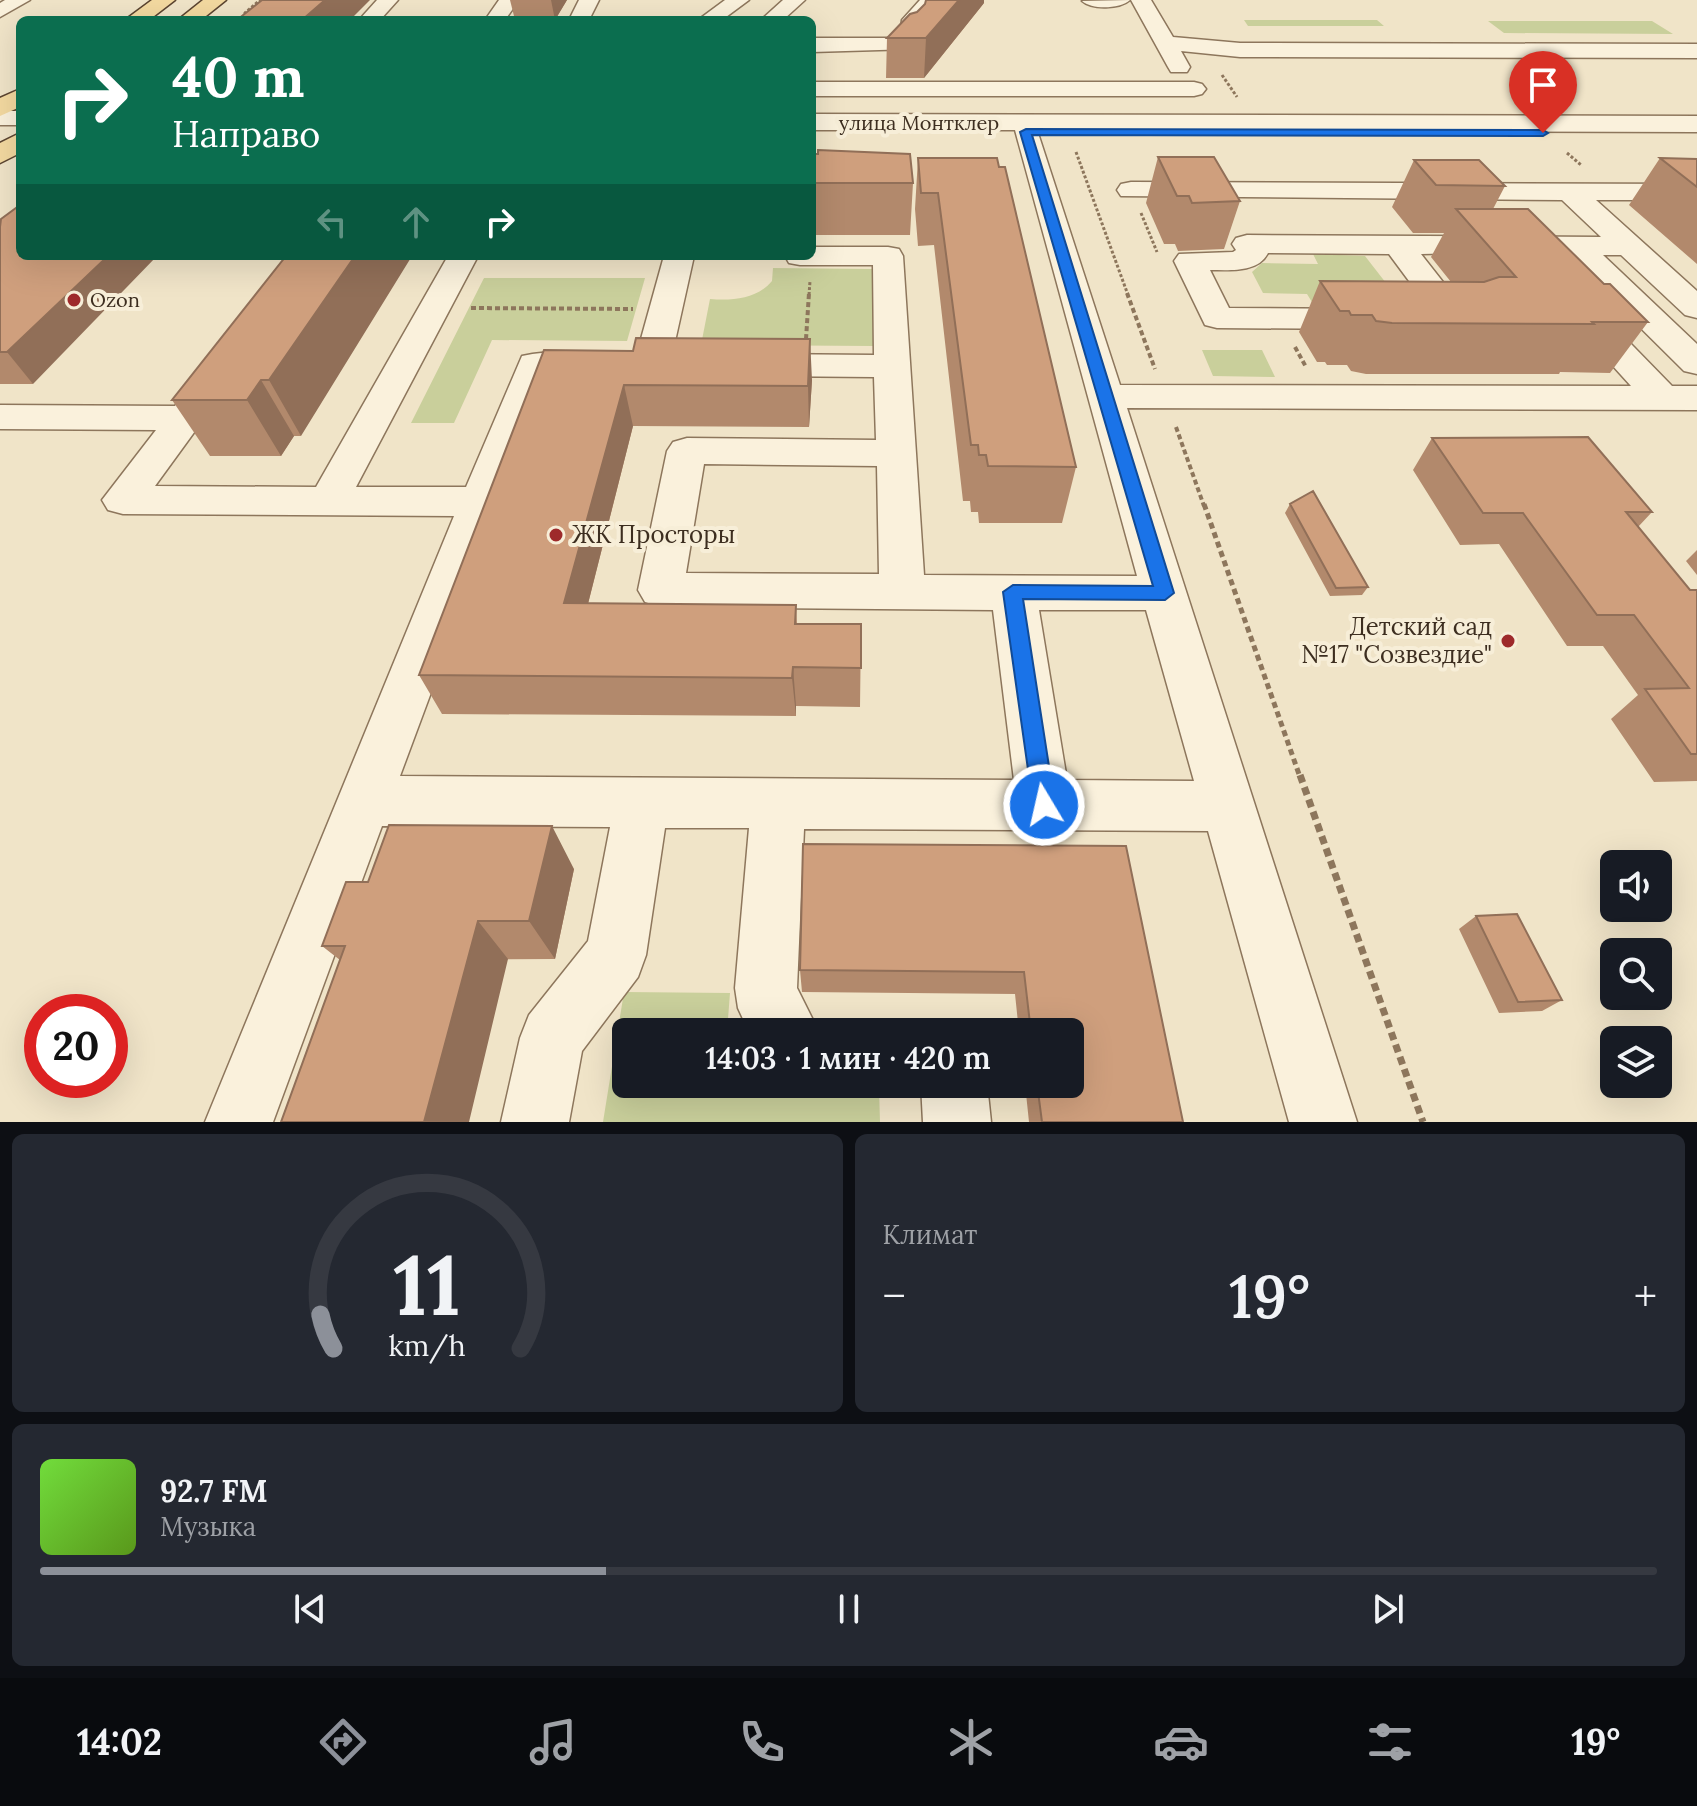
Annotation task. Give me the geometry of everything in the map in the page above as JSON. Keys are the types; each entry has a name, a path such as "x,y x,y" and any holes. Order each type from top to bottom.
{"main road":[{"path":"141,16 165,0"},
{"path":"194,16 216,0"}],"street":[{"path":"0,11 20,0"},
{"path":"373,16 388,0"},
{"path":"714,16 739,0"},
{"path":"776,16 795,0"},
{"path":"816,45 905,44 910,40 912,20 931,0"},
{"path":"1092,1 1120,0"},
{"path":"1141,0 1217,123"},
{"path":"1158,32 1183,22 1191,34"},
{"path":"1158,32 1240,50 1697,51"},
{"path":"816,89 1194,89"},
{"name":"улица Монтклер","path":"816,122 1697,124"},
{"name":"улица Монтклер","path":"816,132 1026,132 1418,149 1697,133"},
{"path":"1026,132 1026,184 1105,396 1323,1122"},
{"path":"1418,149 1456,191"},
{"path":"1131,190 1697,192"},
{"path":"1570,192 1697,308"},
{"path":"1398,245 1455,319 1217,318 1190,261 1238,261 1253,254 1247,244 1629,246"},
{"path":"1519,245 1554,282 1679,398"},
{"path":"1575,245 1697,363"},
{"path":"816,256 888,256 902,592"},
{"path":"328,501 461,260"},
{"path":"678,260 666,309 683,364"},
{"path":"243,343 123,500 481,502"},
{"path":"239,1122 535,364 892,366"},
{"path":"1105,396 1679,398"},
{"path":"0,417 185,418"},
{"path":"896,453 687,451 661,590 1165,593"},
{"path":"1013,592 1044,805"},
{"path":"364,801 1230,806"},
{"path":"535,1122 552,1038 616,955 642,802"},
{"path":"777,1018 770,1008 766,988 778,803"},
{"path":"955,1098 957,1122"}],"path":[{"path":"249,16 245,13 260,0"},
{"path":"1076,152 1423,1122"},
{"path":"1131,190 1161,260 1190,261"},
{"path":"804,365 811,260"},
{"path":"434,308 666,309"},
{"path":"1279,318 1322,396"}],"green space":[{"path":"1244,20 1377,20 1384,26 1248,26"},
{"path":"1488,21 1652,21 1673,34 1504,33"},
{"path":"1313,254 1365,256 1400,301 1315,307 1307,294 1263,293 1252,272 1262,263 1318,264"},
{"path":"773,268 872,269 874,346 701,345 710,299 735,299 759,292 772,281"},
{"path":"484,278 645,278 627,341 492,340 454,423 411,423"},
{"path":"1202,350 1262,350 1275,377 1213,376"},
{"path":"624,992 730,993 728,1018 620,1018"},
{"path":"612,1066 612,1098 879,1098 880,1122 603,1122"}],"building":[{"path":"262,0 325,0 307,16 242,16"},
{"path":"926,0 959,0 926,38 887,38 910,14 917,12"},
{"path":"818,150 910,154 913,183 816,183"},
{"path":"1158,157 1214,157 1240,201 1192,203 1189,196 1177,196"},
{"path":"918,158 997,158 999,167 1005,167 1076,467 988,466 986,455 979,455 978,445 971,445 938,193 921,193"},
{"path":"1660,158 1697,159 1697,187"},
{"path":"1414,160 1479,160 1505,186 1436,185"},
{"path":"16,208 16,260 104,260 7,352 0,352 1,219"},
{"path":"1456,209 1528,209 1604,284 1610,284 1648,322 1392,323 1376,321 1372,315 1351,315 1349,311 1340,311 1320,281 1484,282 1499,277 1516,277"},
{"path":"283,260 352,260 269,380 261,380 247,400 172,400"},
{"path":"636,338 810,339 808,386 624,385 564,603 796,605 795,624 861,624 861,668 793,667 792,678 419,675 544,350 633,351"},
{"path":"1588,437 1652,512 1626,512 1690,590 1697,590 1697,754 1691,754 1645,689 1689,688 1634,615 1597,615 1523,513 1483,513 1432,438"},
{"path":"1313,491 1368,587 1336,588 1290,504"},
{"path":"389,825 552,826 529,921 478,921 424,1122 281,1122 345,946 322,946 346,882 368,882"},
{"path":"803,844 1126,846 1183,1122 1042,1122 1039,1098 1084,1098 1084,1018 1029,1018 1024,972 800,970"},
{"path":"1517,914 1562,1000 1518,1002 1476,916"}],"place":[{"name":"Ozon","path":"74,300"},
{"name":"ЖК Просторы","path":"556,535"},
{"name":"Детский сад №17 \"Созвездие\"","path":"1508,641"}],"route":[{"path":"1044,805 1013,592 1165,593 1026,132 1543,133"}]}
